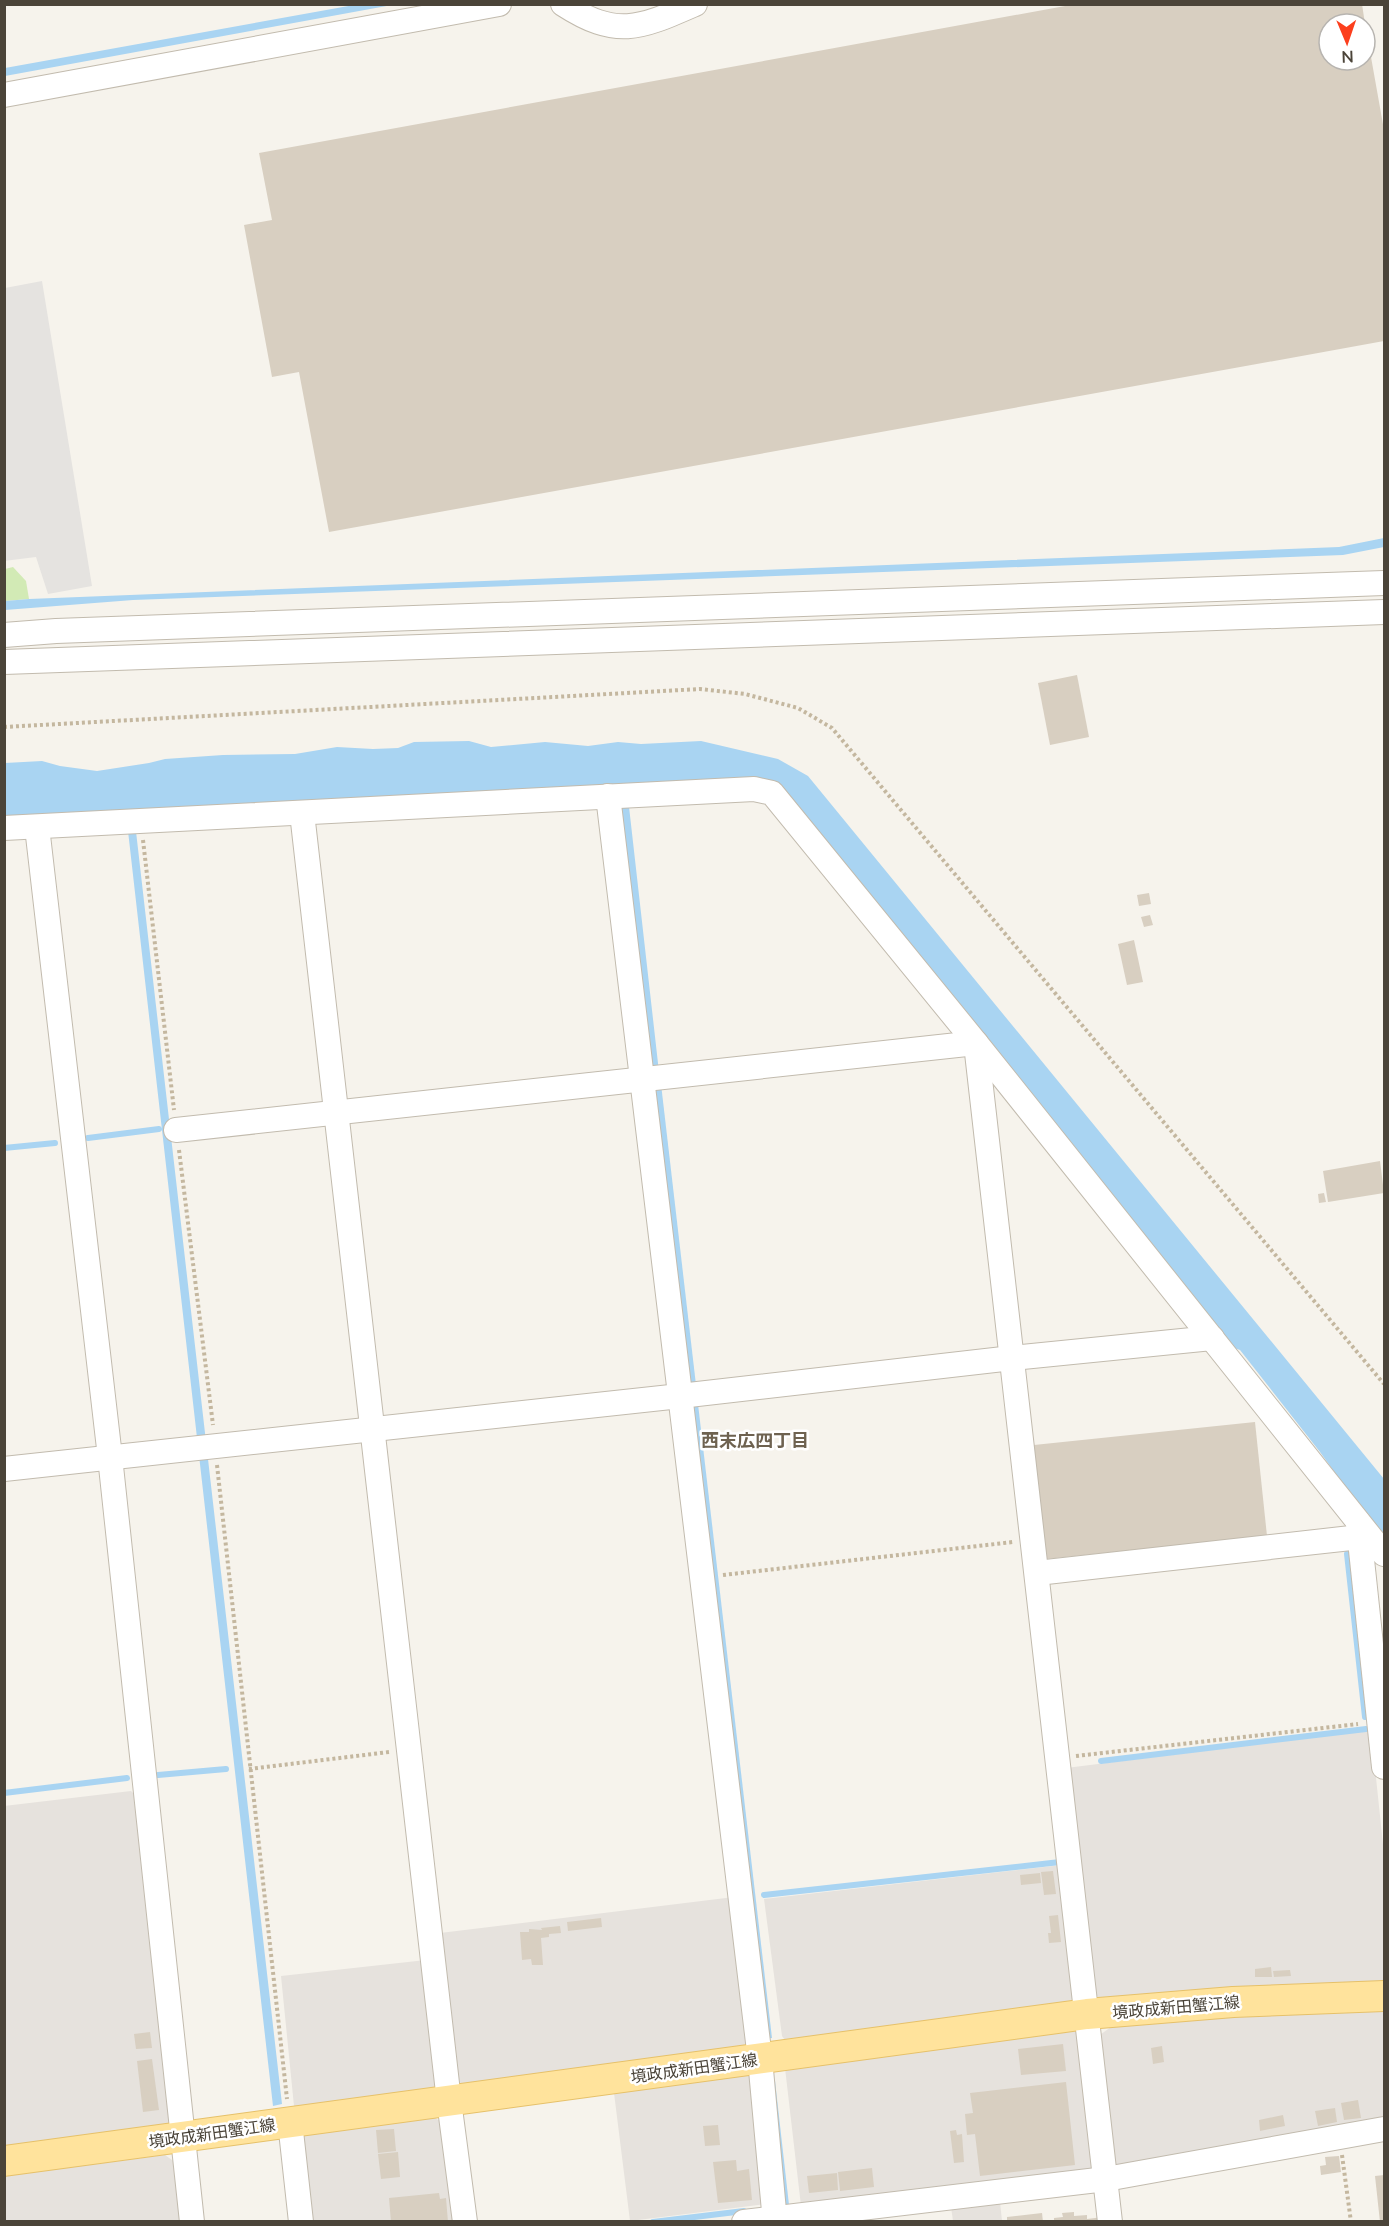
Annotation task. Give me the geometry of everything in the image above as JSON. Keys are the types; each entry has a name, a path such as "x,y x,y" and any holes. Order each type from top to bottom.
{"main road":[{"name":"境政成新田蟹江線","path":"4,2161 1087,2014 1233,2002 1384,1996"}],"street":[{"path":"4,95 499,4"},
{"path":"563,4 609,26 629,28 659,20 695,4"},
{"path":"4,635 1384,584"},
{"path":"4,662 1384,612"},
{"path":"4,828 617,795 754,789 772,793 1212,1338 1359,1528 1384,1554"},
{"path":"617,795 642,1080 760,2059 775,2220"},
{"path":"302,813 449,2101 465,2222"},
{"path":"37,826 110,1457 192,2222"},
{"path":"176,1130 976,1043"},
{"path":"976,1043 1110,2222"},
{"path":"4,1469 1212,1338"},
{"path":"1037,1573 1359,1528"},
{"path":"1359,1528 1384,1767"},
{"path":"290,2122 301,2222"},
{"path":"744,2222 1106,2179 1384,2129"}],"path":[{"path":"4,728 699,689 745,694 798,708 832,728 1384,1384"},
{"path":"133,822 176,1130 207,1446 249,1769 290,2122"},
{"path":"722,1575 1033,1539"},
{"path":"1058,1759 1380,1722"},
{"path":"249,1769 409,1750"},
{"path":"1340,2137 1351,2222"}],"shaded area":[{"path":"42,281 92,586 48,594 36,557 4,561 5,288"},
{"path":"1371,1730 1384,1854 1384,1982 1106,2003 1093,1993 1066,1768"},
{"path":"131,1791 134,1794 172,2115 166,2128 5,2150 4,1806"},
{"path":"1062,1865 1075,1996 1066,2006 787,2043 782,2036 764,1899"},
{"path":"734,1897 752,2044 746,2050 467,2088 458,2081 440,1933"},
{"path":"426,1960 438,2081 431,2092 300,2110 294,2106 281,1976"},
{"path":"1384,2007 1384,2121 1116,2168 1112,2164 1097,2037 1111,2027 1234,2013"},
{"path":"1075,2031 1082,2036 1093,2171 801,2206 785,2068"},
{"path":"753,2073 767,2204 630,2221 614,2093"},
{"path":"434,2117 444,2124 455,2221 307,2221 299,2145 305,2135"},
{"path":"165,2155 176,2163 183,2221 5,2221 4,2176"},
{"path":"1000,2202 1002,2221 953,2221 951,2207"}],"green space":[{"path":"13,567 26,581 29,599 5,601 5,569"}],"water":[{"path":"354,5 392,5 5,76 5,68"},
{"path":"1384,538 1384,547 1343,555 133,600 5,610 5,601 29,599 1339,547"},
{"path":"469,741 491,747 545,742 588,746 618,742 641,744 701,741 778,759 808,776 1384,1479 1384,1544 1345,1494 1338,1477 1320,1452 1240,1350 1229,1346 790,802 627,789 659,1072 651,1073 613,790 134,814 282,2104 273,2106 128,831 5,821 5,763 42,761 97,771 165,759 295,754 337,747 398,748 414,742"},
{"path":"661,1084 696,1385 688,1386 653,1085"},
{"path":"698,1404 772,2038 763,2039 689,1405"},
{"path":"775,2081 789,2205 780,2205 766,2082"}],"building":[{"path":"1076,4 1362,4 1363,12 1317,12 1317,72 1374,72 1384,130 1384,341 329,532 299,372 272,377 244,225 272,220 259,153"},
{"path":"1077,675 1089,737 1050,745 1038,683"},
{"path":"1149,893 1151,904 1139,906 1137,895"},
{"path":"1150,915 1153,925 1144,927 1141,917"},
{"path":"1134,940 1143,982 1127,985 1118,944"},
{"path":"1380,1161 1384,1193 1328,1202 1323,1171"},
{"path":"1324,1193 1326,1202 1319,1203 1318,1194"},
{"path":"1255,1422 1267,1536 1046,1559 1034,1445"},
{"path":"1053,1871 1056,1894 1044,1895 1041,1872"},
{"path":"1040,1873 1041,1883 1021,1885 1020,1875"},
{"path":"1058,1915 1061,1942 1049,1943 1048,1933 1051,1933 1049,1916"},
{"path":"601,1918 602,1927 568,1931 567,1922"},
{"path":"560,1926 561,1933 549,1934 549,1937 541,1938 543,1965 532,1965 531,1959 522,1960 520,1932"},
{"path":"1271,1967 1272,1977 1255,1977 1255,1969"},
{"path":"1290,1970 1291,1976 1274,1977 1273,1971"},
{"path":"150,2032 152,2048 136,2049 134,2034"},
{"path":"1063,2044 1066,2071 1021,2075 1018,2049"},
{"path":"1162,2046 1164,2062 1153,2064 1151,2048"},
{"path":"152,2059 159,2110 143,2112 137,2061"},
{"path":"1066,2082 1075,2165 980,2176 975,2134 967,2135 965,2114 973,2113 970,2093"},
{"path":"1358,2100 1361,2118 1344,2120 1341,2103"},
{"path":"1335,2108 1337,2122 1318,2126 1315,2111"},
{"path":"1283,2115 1285,2126 1260,2131 1259,2120"},
{"path":"718,2125 720,2145 705,2146 703,2126"},
{"path":"394,2129 396,2151 378,2153 376,2130"},
{"path":"956,2130 957,2135 962,2134 964,2162 954,2163 950,2131"},
{"path":"398,2152 400,2177 381,2179 378,2154"},
{"path":"1339,2156 1341,2172 1321,2175 1320,2166 1326,2165 1325,2157"},
{"path":"736,2160 737,2171 749,2169 752,2200 718,2203 713,2162"},
{"path":"872,2168 874,2187 840,2191 838,2172"},
{"path":"837,2173 838,2190 809,2193 807,2176"},
{"path":"1384,2175 1384,2222 1380,2222 1375,2176"},
{"path":"439,2193 440,2199 446,2198 448,2222 391,2222 389,2198"},
{"path":"1074,2212 1074,2216 1087,2215 1087,2219 1103,2217 1103,2222 1054,2222 1054,2218 1063,2217 1062,2213"},
{"path":"1042,2213 1043,2222 1007,2222 1007,2217"}],"waterway":[{"path":"88,1138 159,1129"},
{"path":"4,1148 55,1143"},
{"path":"1347,1554 1365,1717"},
{"path":"1101,1761 1366,1729"},
{"path":"158,1775 226,1769"},
{"path":"4,1793 127,1778"},
{"path":"764,1895 1060,1862"},
{"path":"653,2222 744,2211"}],"district":[{"name":"西末広四丁目","path":"755,1441"}]}
